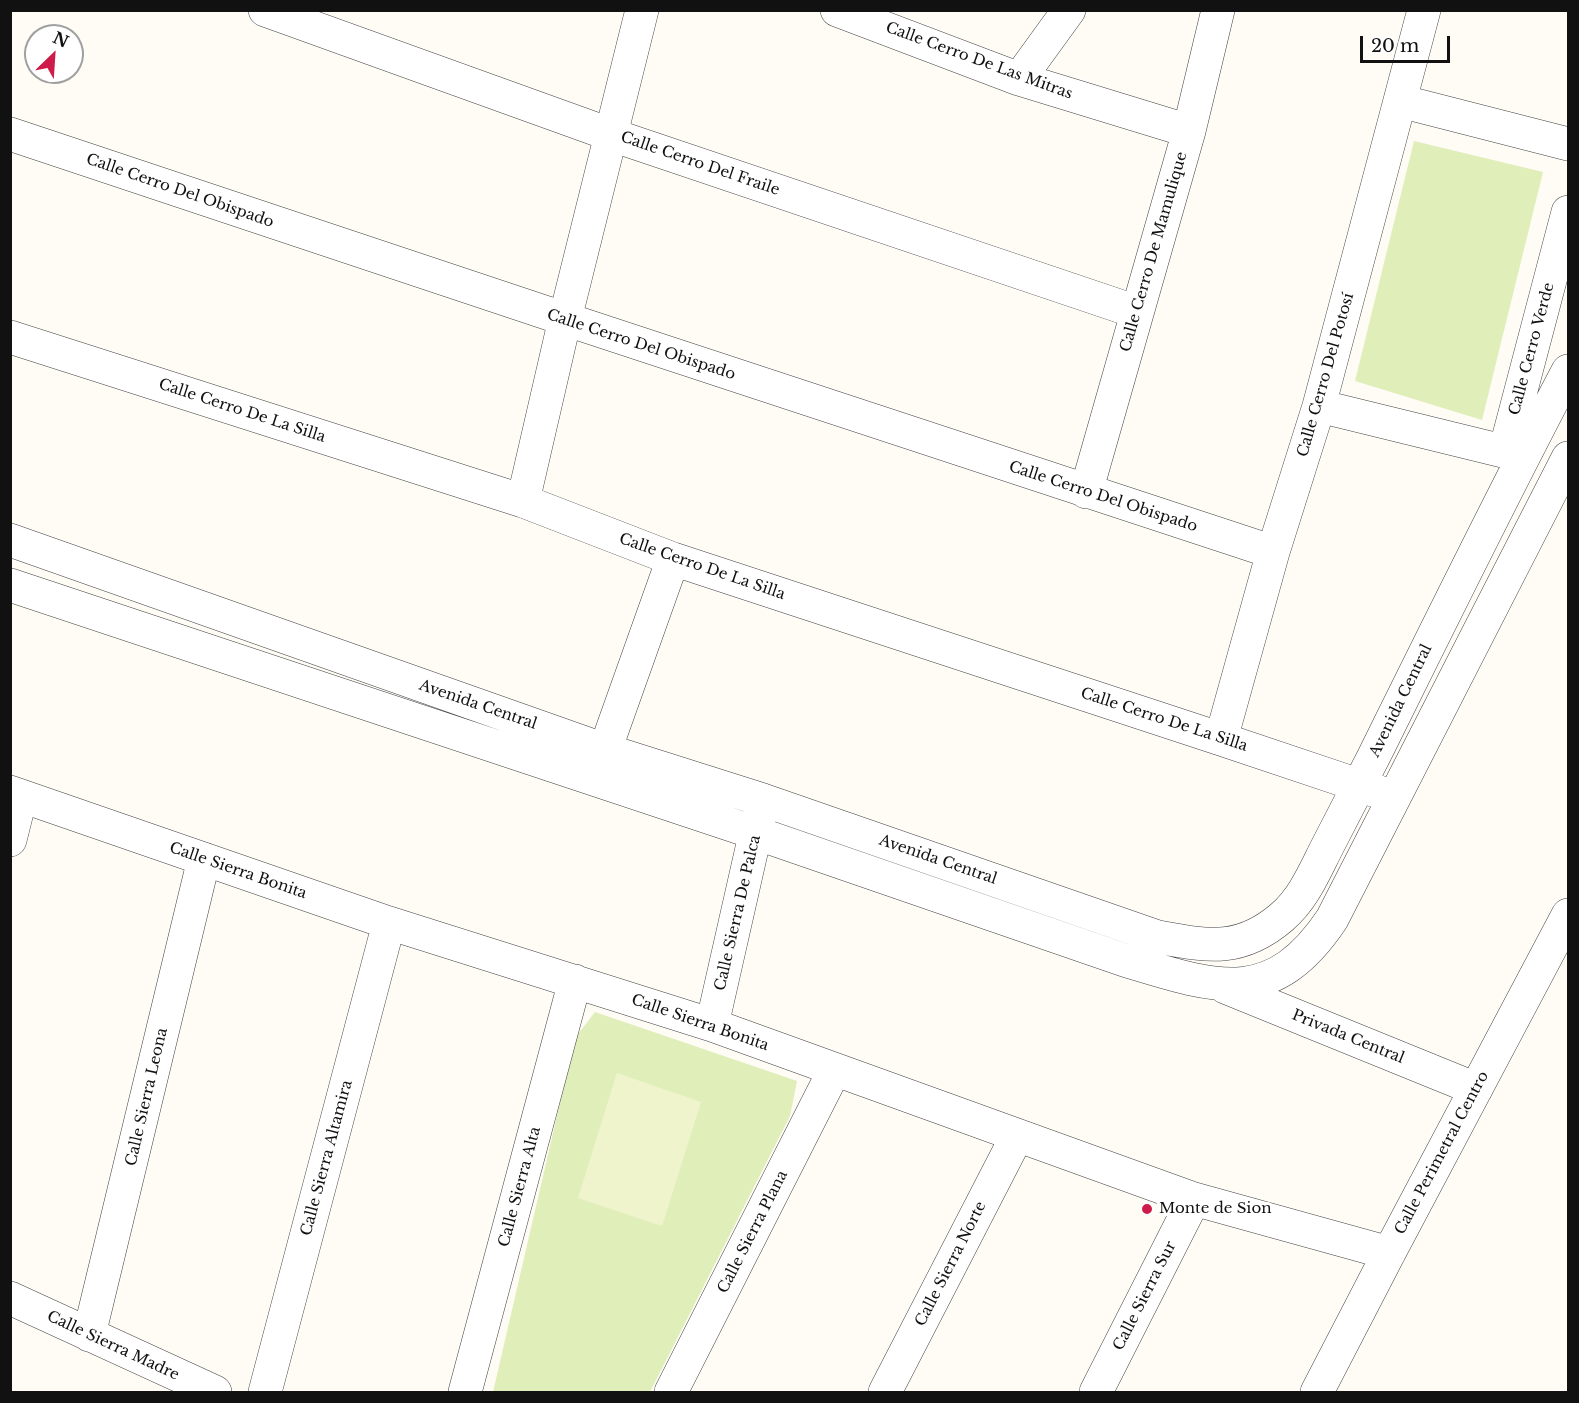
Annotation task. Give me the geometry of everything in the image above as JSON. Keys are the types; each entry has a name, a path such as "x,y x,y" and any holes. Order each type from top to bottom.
{"street":[{"name":"Calle Cerro Del Fraile","path":"265,10 612,135 1137,312"},
{"path":"523,501 565,320 642,10"},
{"path":"1019,79 1069,10"},
{"name":"Calle Cerro De Mamulique","path":"1086,492 1189,131 1218,10"},
{"name":"Calle Cerro Del Potosí","path":"1221,739 1273,552 1318,406 1424,10"},
{"name":"Calle Cerro De Las Mitras","path":"856,14 1019,79 1189,131"},
{"path":"1400,101 1569,144"},
{"name":"Calle Cerro Del Obispado","path":"10,134 565,320 1273,552"},
{"name":"Calle Cerro Verde","path":"1514,454 1568,214"},
{"name":"Calle Cerro De La Silla","path":"10,337 523,501 673,559 1395,798"},
{"name":"Avenida Central","path":"10,540 605,750 763,800 1158,936 1206,946 1232,943 1251,937 1284,916 1301,897 1359,786 1514,454 1569,371"},
{"path":"1318,406 1514,454"},
{"path":"10,585 756,833 1124,960 1176,976 1220,985 1260,981 1284,971 1321,936 1395,798 1569,458"},
{"path":"605,750 673,559"},
{"path":"10,840 16,794"},
{"name":"Calle Sierra Bonita","path":"16,794 389,923 712,1025 834,1071 1194,1199 1389,1253"},
{"name":"Calle Sierra De Palca","path":"712,1025 763,800"},
{"name":"Calle Sierra Leona","path":"89,1335 204,859"},
{"name":"Calle Perimetral Centro","path":"1317,1392 1569,915"},
{"name":"Calle Sierra Altamira","path":"265,1392 389,923"},
{"name":"Calle Sierra Alta","path":"465,1392 575,981"},
{"name":"Privada Central","path":"1220,985 1476,1089"},
{"name":"Calle Sierra Plana","path":"671,1392 834,1071"},
{"name":"Calle Sierra Norte","path":"885,1392 1017,1136"},
{"name":"Calle Sierra Sur","path":"1096,1392 1194,1199"},
{"name":"Calle Sierra Madre","path":"10,1298 215,1392"}],"green space":[{"path":"1414,141 1543,172 1482,420 1355,381"},
{"path":"595,1012 797,1081 790,1116 650,1392 493,1392 575,1038"},
{"path":"617,1073 701,1102 662,1226 578,1198"}],"place":[{"name":"Monte de Sion","path":"1147,1209"}]}
